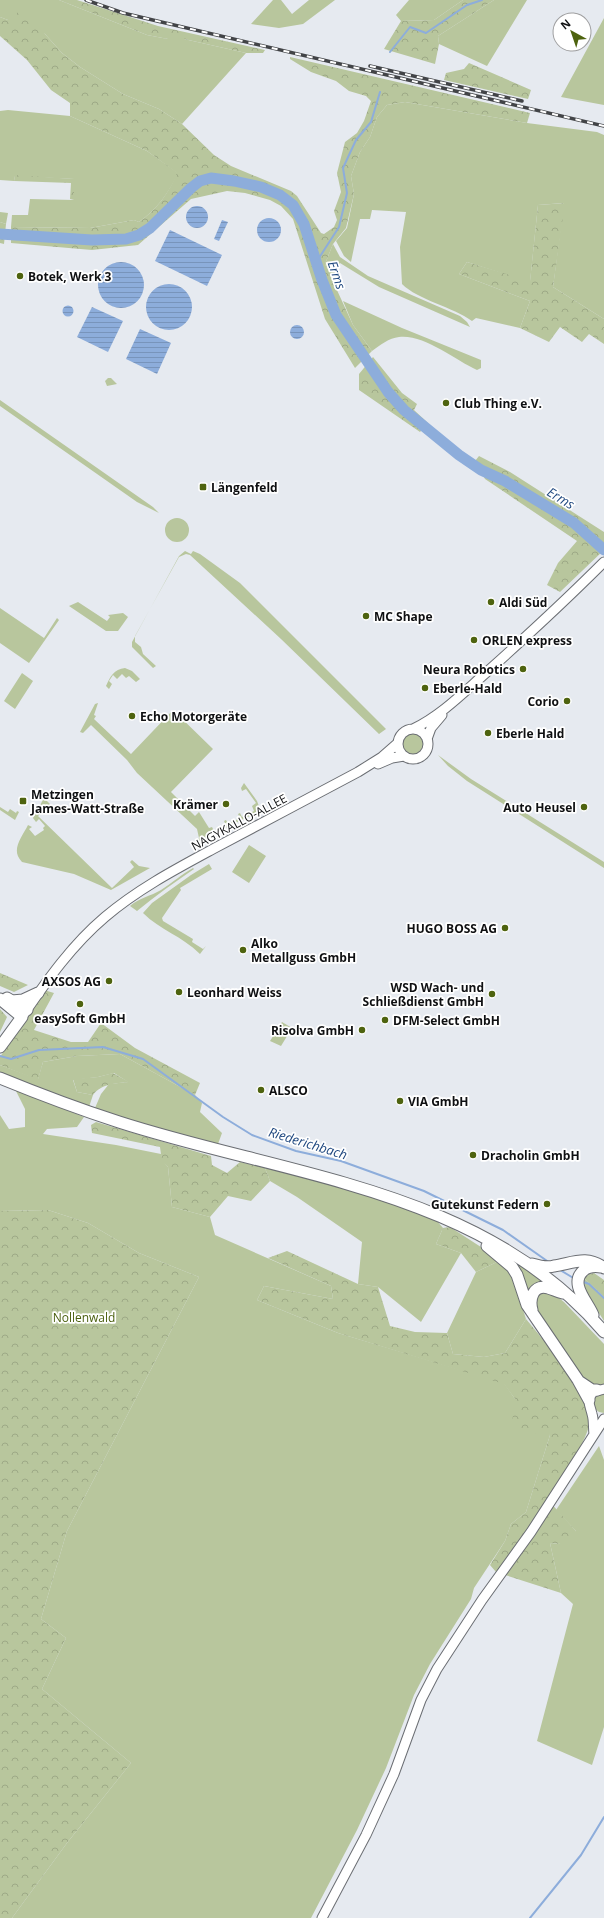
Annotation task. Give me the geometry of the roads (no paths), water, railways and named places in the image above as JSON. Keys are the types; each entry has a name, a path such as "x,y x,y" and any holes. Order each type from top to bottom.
{"highway":[{"path":"12,1001 23,1000 38,993"},
{"path":"0,994 12,1001 24,1013"},
{"path":"0,998 24,1013"},
{"path":"2,1044 24,1013"},
{"path":"0,1078 119,1122 335,1180 416,1207 487,1239 528,1263 567,1294 604,1332"},
{"path":"454,1223 491,1249 512,1268 517,1275 527,1305 578,1380 589,1400"},
{"path":"528,1263 557,1265 586,1260 595,1262 604,1268"},
{"path":"596,1323 589,1306 579,1290 578,1278 584,1269 592,1266 604,1268"},
{"path":"533,1314 530,1302 535,1291 541,1288 547,1288 555,1292 567,1294"},
{"path":"578,1380 592,1390 601,1390"}],"main road":[{"path":"451,703 431,728 427,739 427,747 421,757 412,759 404,756 400,752 398,743 403,733 426,722 451,703 523,639 604,562"},
{"path":"413,729 422,732 427,739"},
{"name":"NAGYKALLO-ALLEE","path":"24,1013 62,961 105,917 132,896 171,872 358,772 382,757 398,743"},
{"name":"NAGYKALLO-ALLEE","path":"358,772 392,758 404,756"},
{"path":"594,1434 589,1400 590,1396 601,1390"},
{"path":"322,1918 369,1828 394,1774 421,1700 437,1669 482,1600 531,1532 587,1447 604,1418 592,1413"}],"water":[{"path":"197,206 201,207 207,213 207,221 201,227 197,228 193,227 187,221 186,217 187,213 193,207"},
{"path":"269,218 278,221 281,230 278,239 269,242 260,239 257,230 260,221"},
{"path":"222,220 228,222 219,241 214,239"},
{"path":"170,230 222,255 207,286 155,261"},
{"path":"126,262 138,268 143,276 143,294 138,302 130,307 116,308 104,302 99,294 98,280 104,268 112,263"},
{"path":"174,284 178,285 188,294 191,298 191,316 182,326 174,330 164,330 156,326 147,316 146,302 150,294 160,285"},
{"path":"66,306 70,306 72,307 72,315 66,316 63,313 63,309"},
{"path":"92,307 123,321 108,352 77,337"},
{"path":"294,325 300,325 304,329 304,335 300,339 294,339 290,335 290,329"},
{"path":"140,329 171,343 157,374 126,359"}],"waterway":[{"path":"390,52 410,27 426,33 467,5 482,0"},
{"path":"317,261 339,227 347,193 343,168 356,140 371,122 380,92"},
{"name":"Erms","path":"0,234 92,240 126,239 139,235 150,228 191,188 200,181 211,178 261,187 280,195 293,205 304,224 322,280 336,315 388,392 404,410 459,455 481,470 505,481 574,523 604,550"},
{"name":"Riederichbach","path":"0,1056 11,1059 39,1050 103,1047 143,1059 223,1117 252,1135 296,1151 341,1161 424,1191 503,1230 550,1263"},
{"name":"Riederichbach","path":"560,1270 575,1279"},
{"name":"Riederichbach","path":"581,1281 589,1284 604,1298"},
{"path":"530,1918 581,1855 604,1817"}],"railway":[{"path":"86,0 123,13 604,126"},
{"path":"370,66 522,101"}],"place":[{"name":"Botek, Werk 3","path":"20,276"},
{"name":"Club Thing e.V.","path":"446,403"},
{"name":"Längenfeld","path":"203,487"},
{"name":"Aldi Süd","path":"491,602"},
{"name":"MC Shape","path":"366,616"},
{"name":"ORLEN express","path":"474,640"},
{"name":"Neura Robotics","path":"523,669"},
{"name":"Eberle-Hald","path":"425,688"},
{"name":"Corio","path":"567,701"},
{"name":"Echo Motorgeräte","path":"132,716"},
{"name":"Eberle Hald","path":"488,733"},
{"name":"Metzingen James-Watt-Straße","path":"23,801"},
{"name":"Krämer","path":"226,804"},
{"name":"Auto Heusel","path":"584,807"},
{"name":"HUGO BOSS AG","path":"505,928"},
{"name":"Alko Metallguss GmbH","path":"243,950"},
{"name":"AXSOS AG","path":"109,981"},
{"name":"Leonhard Weiss","path":"179,992"},
{"name":"WSD Wach- und Schließdienst GmbH","path":"492,994"},
{"name":"easySoft GmbH","path":"80,1004"},
{"name":"DFM-Select GmbH","path":"385,1020"},
{"name":"Risolva GmbH","path":"362,1030"},
{"name":"ALSCO","path":"261,1090"},
{"name":"VIA GmbH","path":"400,1101"},
{"name":"Dracholin GmbH","path":"473,1155"},
{"name":"Gutekunst Federn","path":"547,1204"}],"park label":[{"name":"Nollenwald","path":"84,1317"}]}
